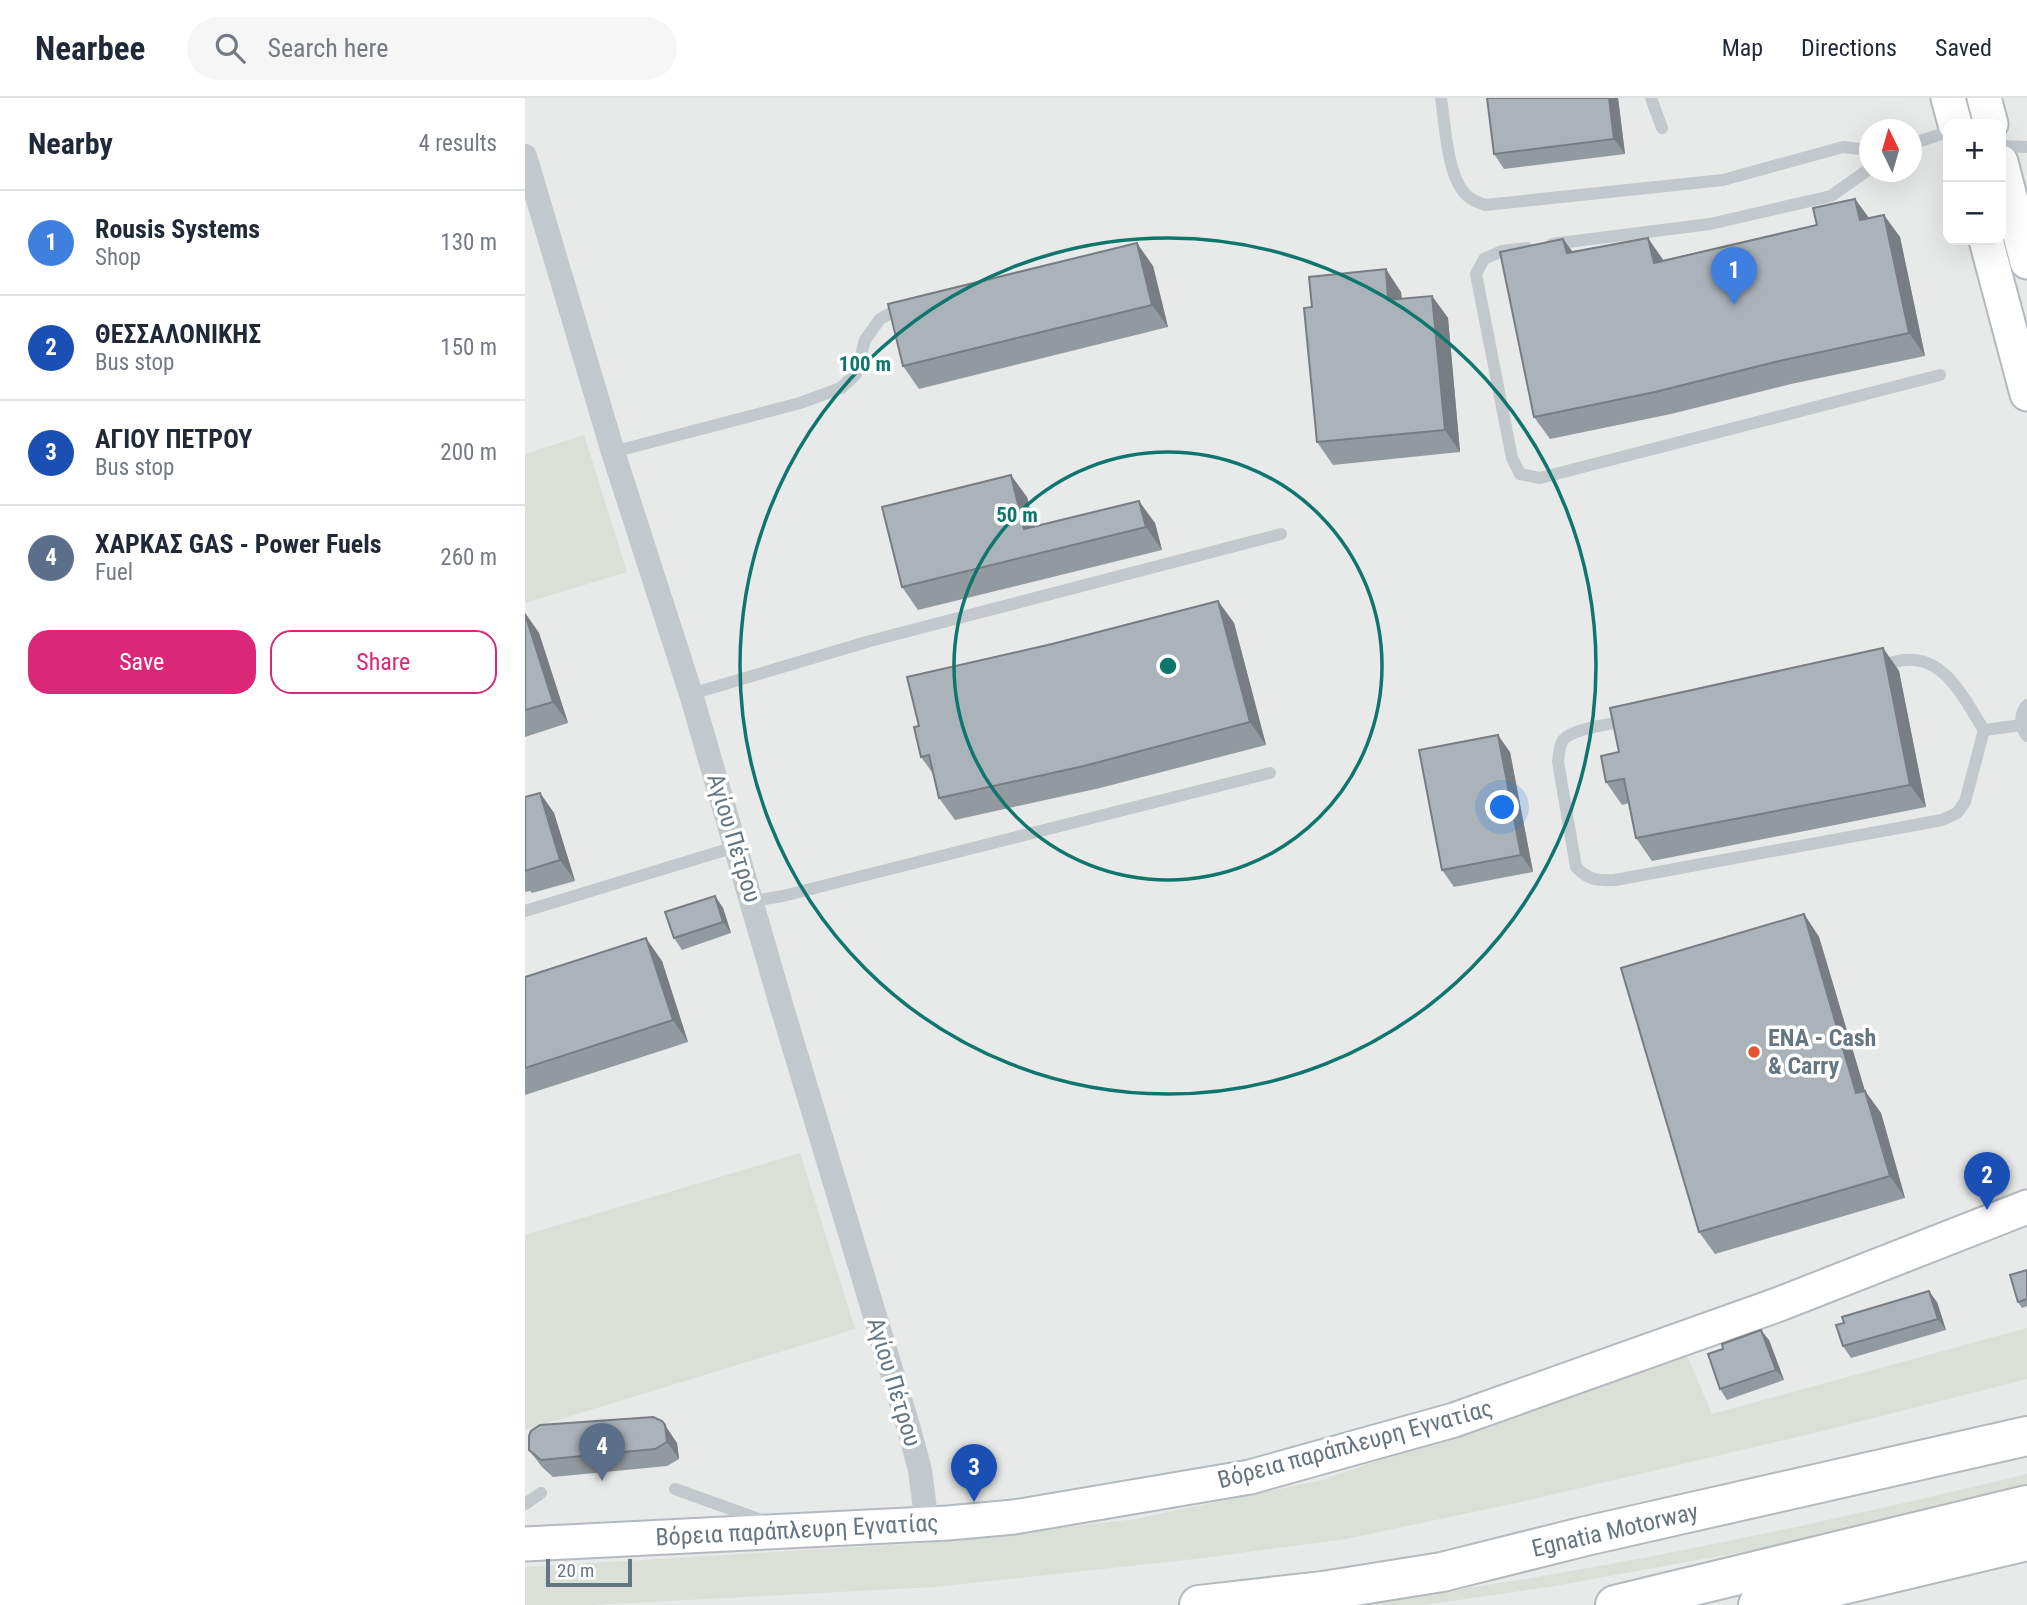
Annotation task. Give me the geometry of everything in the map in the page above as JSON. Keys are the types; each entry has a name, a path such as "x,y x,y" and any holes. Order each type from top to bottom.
{"highway":[{"name":"Egnatia Motorway","path":"1199,1605 1323,1591 1441,1572 1599,1533 2027,1436"},
{"path":"1615,1605 2027,1505"},
{"path":"1758,1605 2027,1541"}],"street":[{"path":"1948,98 1954,119"},
{"path":"1984,98 1990,119"},
{"name":"Αγίου Πέτρου","path":"525,156 613,452 691,694 753,901 786,1024 916,1454 927,1524"},
{"path":"2006,181 2027,262"},
{"path":"1987,245 2027,394"},
{"name":"Βόρεια παράπλευρη Εγνατίας","path":"525,1544 927,1524 1014,1517 1250,1478 1454,1420 1777,1305 2027,1207"}],"lane":[{"path":"1441,98 1451,165 1459,185 1468,197 1485,205 1723,180 1843,147 1859,149"},
{"path":"1651,98 1662,128"},
{"path":"1922,141 1943,134"},
{"path":"2006,146 2027,147"},
{"path":"1859,177 1831,196 1710,224 1502,251 1484,259 1476,274 1512,458 1520,474 1540,478 1940,375"},
{"path":"613,452 800,403 841,388 856,374 865,340 880,319 907,304 920,301"},
{"path":"691,694 870,641 1281,534"},
{"path":"1642,717 1576,732 1564,739 1559,749 1558,762 1576,867 1584,876 1598,881 1942,820 1957,813 1965,803 1984,730 1946,674 1936,666 1906,660 1866,669"},
{"path":"1984,730 2024,730 2024,708 2027,705"},
{"path":"753,901 783,896 1270,773"},
{"path":"525,911 736,847"},
{"path":"675,1489 791,1531"},
{"path":"525,1504 541,1493"}],"shaded area":[{"path":"525,98 2027,98 2027,1605 525,1605"},
{"path":"584,435 627,572 525,603 525,454"},
{"path":"800,1153 855,1329 525,1430 525,1235"},
{"path":"2027,1328 2027,1379 1810,1434 1525,1501 1346,1539 1195,1559 934,1587 590,1605 525,1605 525,1567 925,1543 1136,1519 1322,1480 1686,1353 1712,1414"},
{"path":"2027,1474 2027,1489 1758,1549 1549,1587 1423,1605 1345,1605 1517,1580 1688,1549"}],"building":[{"path":"1487,98 1609,98 1614,139 1494,154"},
{"path":"1855,199 1860,220 1884,215 1909,333 1534,417 1500,252 1563,239 1567,253 1648,238 1654,263 1817,225 1813,208"},
{"path":"1137,243 1152,305 903,366 888,304"},
{"path":"1386,269 1388,300 1432,296 1445,430 1317,442 1304,308 1312,307 1309,277"},
{"path":"1011,475 1024,529 1139,501 1146,527 902,587 882,507"},
{"path":"1218,601 1250,722 1084,766 939,798 929,755 921,757 914,727 919,726 907,677 1052,644"},
{"path":"525,614 553,702 525,710"},
{"path":"1883,648 1910,785 1636,838 1624,779 1606,782 1601,756 1619,752 1610,708"},
{"path":"1498,735 1521,855 1442,870 1419,750"},
{"path":"540,793 560,860 525,871 525,797"},
{"path":"715,896 723,922 674,938 665,912"},
{"name":"ENA - Cash & Carry","path":"1804,914 1856,1093 1865,1091 1890,1176 1699,1232 1621,968"},
{"path":"646,938 673,1020 525,1068 525,977"},
{"path":"2027,1270 2027,1299 2018,1302 2010,1275"},
{"path":"1929,1291 1938,1319 1843,1346 1836,1325 1844,1323 1842,1317"},
{"path":"1761,1330 1776,1370 1720,1389 1708,1354 1723,1349 1722,1344"},
{"path":"653,1417 665,1425 667,1442 655,1449 541,1460 529,1450 531,1431 540,1425"}],"place":[{"name":"Rousis Systems","path":"1734,305"},
{"name":"ENA - Cash & Carry","path":"1754,1052"},
{"name":"ΘΕΣΣΑΛΟΝΙΚΗΣ","path":"1987,1210"},
{"name":"ΧΑΡΚΑΣ GAS - Power Fuels","path":"602,1481"},
{"name":"ΑΓΙΟΥ ΠΕΤΡΟΥ","path":"974,1502"}]}
